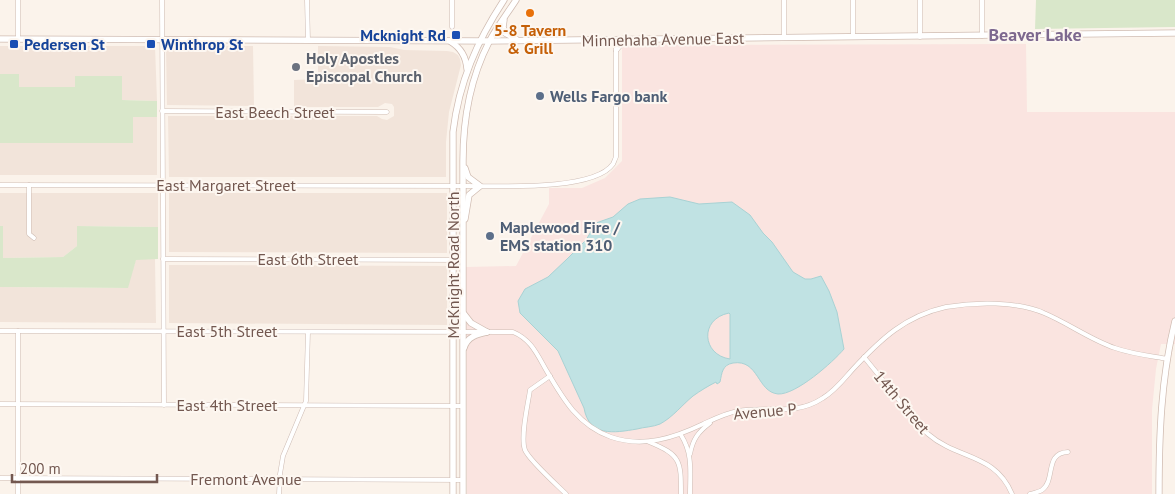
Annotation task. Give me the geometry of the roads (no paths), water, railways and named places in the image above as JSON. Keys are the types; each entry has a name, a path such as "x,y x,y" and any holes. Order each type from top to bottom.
{"main road":[{"name":"McKnight Road North","path":"453,494 454,125 467,70 480,41 504,0"},
{"name":"McKnight Road North","path":"463,494 462,260 464,125 468,101 478,66 489,41 516,0"},
{"path":"504,19 503,27 505,33 522,41"},
{"name":"Minnehaha Avenue East","path":"0,39 522,41 1175,33"},
{"path":"449,40 462,51 467,70"},
{"path":"463,161 468,177 480,186 469,195 467,215 463,225"},
{"path":"463,312 470,323 487,332"},
{"path":"1159,494 1162,408 1175,321"},
{"path":"463,355 465,344 470,338 487,332"}],"street":[{"path":"18,0 18,39"},
{"path":"162,0 164,405"},
{"path":"307,0 308,40"},
{"path":"452,0 452,27"},
{"path":"784,0 784,38"},
{"path":"853,0 853,37"},
{"path":"920,0 920,36"},
{"path":"982,0 982,36"},
{"path":"480,186 562,184 595,175 613,164 616,150 616,39"},
{"path":"616,51 626,39"},
{"name":"East Beech Street","path":"162,112 387,112"},
{"name":"East Margaret Street","path":"0,185 480,186"},
{"path":"29,185 29,234 34,238"},
{"name":"East 6th Street","path":"164,259 462,260"},
{"name":"Avenue P","path":"463,332 505,331 522,336 533,346 568,406 588,425 612,437 647,441 664,440 738,411 794,410 815,403 833,391 878,342 896,328 923,314 958,306 991,304 1035,309 1114,348 1168,359"},
{"name":"East 5th Street","path":"0,331 463,332"},
{"path":"18,331 18,494"},
{"path":"279,494 286,446 304,406 307,381 308,332"},
{"name":"14th Street","path":"864,358 927,434 946,447 982,460 992,467 1001,475 1012,494"},
{"path":"550,376 530,390 524,434 525,450 566,494"},
{"name":"East 4th Street","path":"0,404 463,406"},
{"path":"690,456 696,435 718,418"},
{"path":"681,434 688,446 690,456 690,494"},
{"path":"647,441 665,448 677,460 680,467 681,494"},
{"path":"1030,494 1042,490 1047,485 1056,455 1068,452"},
{"name":"Fremont Avenue","path":"0,478 463,480"}],"water":[{"path":"670,197 699,204 732,202 750,215 793,272 805,279 821,276 837,312 844,349 814,377 786,393 778,394 771,392 748,366 742,363 733,363 725,368 720,382 717,384 716,382 696,394 660,424 611,432 604,431 591,424 558,351 520,313 518,301 525,289 548,277 586,240 596,223 613,217 628,204 640,199","holes":["730,314 730,359 714,351 709,344 708,337 709,329 713,322 719,317"]}],"place":[{"name":"5-8 Tavern & Grill","path":"530,13"},
{"name":"Mcknight Rd","path":"456,35"},
{"name":"Pedersen St","path":"14,44"},
{"name":"Winthrop St","path":"151,44"},
{"name":"Holy Apostles Episcopal Church","path":"296,67"},
{"name":"Wells Fargo bank","path":"540,96"},
{"name":"Maplewood Fire / EMS station 310","path":"490,236"}],"district":[{"name":"Beaver Lake","path":"1035,34"}]}
